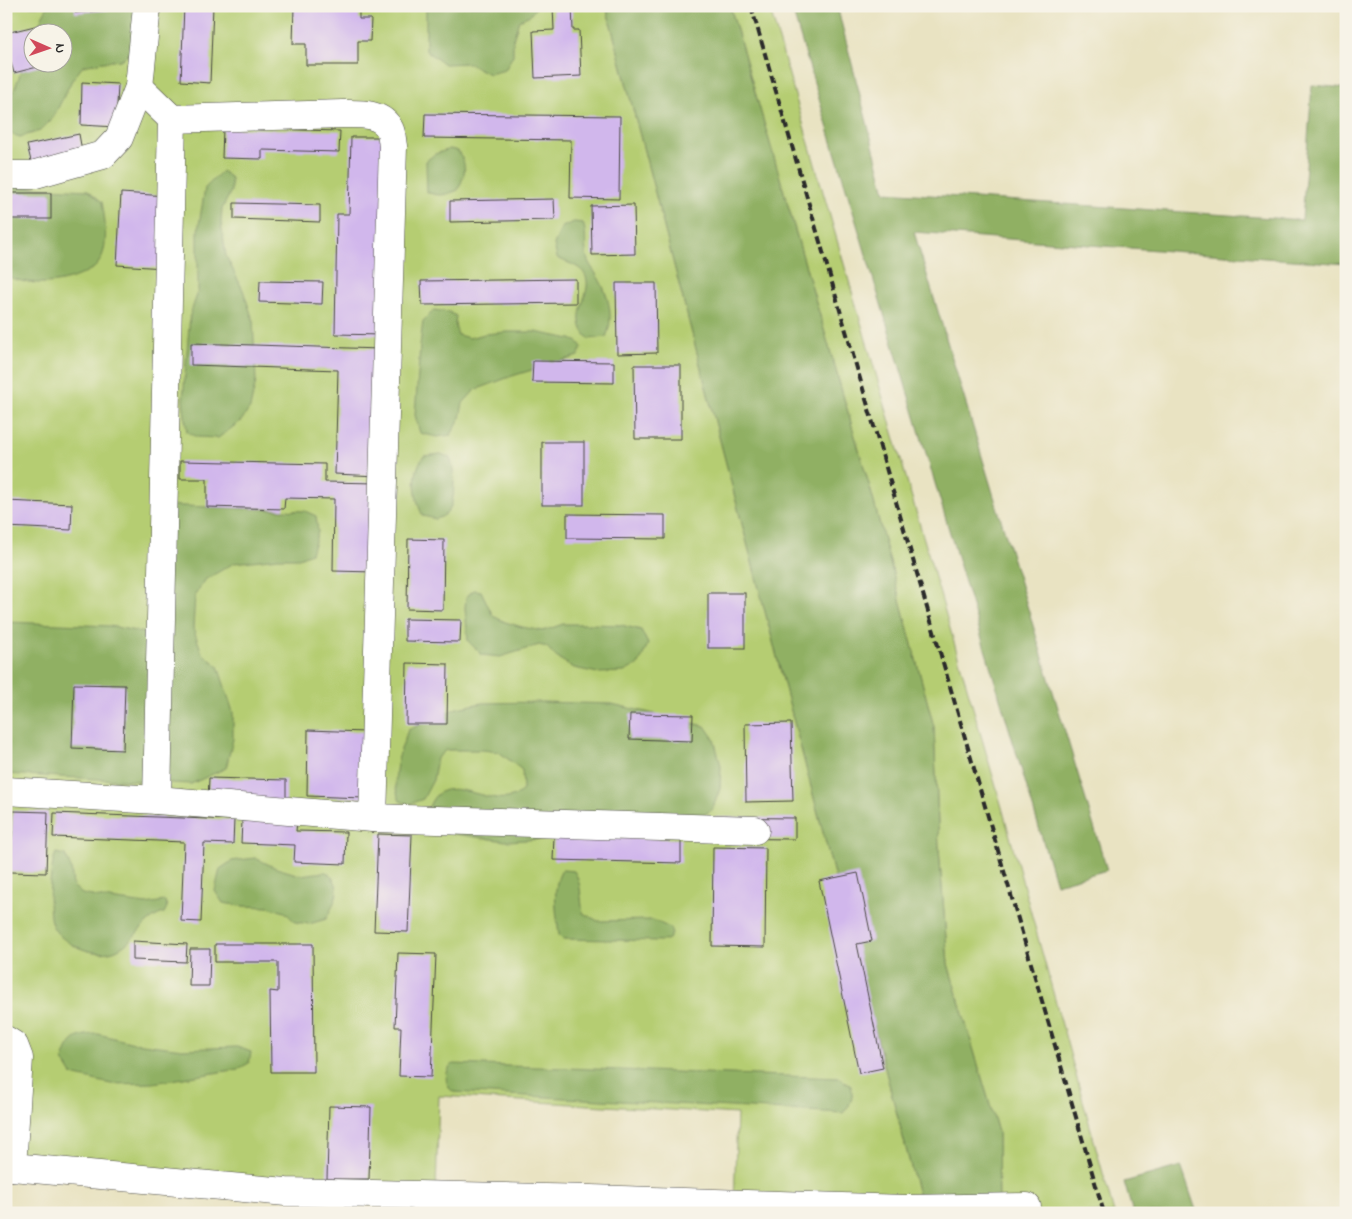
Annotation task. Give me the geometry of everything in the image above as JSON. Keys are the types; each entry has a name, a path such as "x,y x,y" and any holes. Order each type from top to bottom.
{"street":[{"path":"6,175 32,175 103,155 119,138 139,87 147,6"},
{"path":"139,87 172,119 359,114 382,120 390,129 393,146 393,166 372,818"},
{"path":"157,800 172,119"},
{"path":"6,791 157,800 372,818 755,830"},
{"path":"6,1040 14,1045 19,1058 9,1167 286,1192 905,1209 1026,1207"}],"green space":[{"path":"6,6 606,6 923,1213 734,1203 737,1114 439,1096 436,1189 6,1163"},
{"path":"48,6 154,6 137,49 120,60 83,66 72,80 53,118 40,131 20,137 6,132 6,112 22,69 22,72 72,72 72,22 40,22"},
{"path":"426,6 537,6 530,15 519,20 513,40 513,55 505,70 489,74 468,63 444,64 426,51"},
{"path":"606,6 730,6 872,495 934,727 939,849 948,964 998,1132 999,1213 923,1213"},
{"path":"730,6 769,6 1001,804 1114,1213 999,1213 998,1132 948,964 939,849 934,727 872,495"},
{"path":"791,6 837,6 885,192 1302,220 1312,85 1346,88 1346,264 914,232 1107,870 1056,884"},
{"path":"450,149 458,151 464,166 464,175 458,190 442,195 427,192 426,161 435,154"},
{"path":"222,171 231,178 231,191 222,209 221,222 226,256 243,290 253,320 256,381 250,408 241,421 218,438 197,437 187,432 183,400 190,315 198,292 198,231 205,188"},
{"path":"6,186 88,190 102,202 106,234 104,251 96,266 79,276 58,282 26,282 6,276"},
{"path":"574,222 583,223 588,261 607,297 610,321 606,337 589,339 582,330 580,313 587,288 587,280 584,273 578,268 557,258 554,244 562,227"},
{"path":"434,310 449,312 456,316 455,325 458,335 469,338 485,334 535,332 571,339 578,342 582,347 578,356 512,376 475,390 463,403 460,418 451,435 437,437 420,433 415,415 420,346 423,321"},
{"path":"441,454 450,458 452,463 454,478 453,495 450,509 443,516 436,519 423,516 415,486 417,470 424,456"},
{"path":"159,505 305,511 316,516 318,532 311,553 299,558 278,558 234,563 206,579 195,595 193,628 202,653 218,666 233,712 233,739 226,768 191,784 6,774 6,622 110,626 146,633 149,629"},
{"path":"474,590 481,591 493,616 505,622 543,631 563,624 621,625 641,630 648,644 639,664 624,672 598,673 574,668 556,657 547,647 539,645 500,657 482,655 468,641 466,597"},
{"path":"482,703 612,704 705,726 714,739 721,766 720,789 712,810 674,832 506,841 440,832 428,810 434,797 443,791 453,789 501,798 513,796 523,790 522,770 499,752 483,750 446,750 437,758 433,780 423,799 409,804 400,801 395,784 397,765 408,730 457,708"},
{"path":"56,853 65,855 71,868 73,886 82,894 146,904 165,901 167,907 164,913 149,921 124,945 109,952 93,952 75,946 60,936 51,922 49,907 50,887"},
{"path":"255,858 276,868 300,875 326,872 332,877 337,888 335,900 326,919 309,924 295,922 285,912 268,907 223,903 215,891 220,869 232,861"},
{"path":"562,870 574,871 577,876 583,913 598,921 653,920 670,928 672,933 669,939 663,941 563,939 559,935 556,901 557,885"},
{"path":"98,1034 134,1043 182,1049 237,1047 251,1052 249,1063 238,1069 153,1083 111,1084 72,1075 63,1060 71,1042 84,1035"},
{"path":"453,1064 840,1078 851,1086 852,1097 850,1104 843,1113 453,1092 446,1078"},
{"path":"1181,1166 1197,1213 1133,1213 1124,1182"}],"building":[{"path":"75,6 135,6 135,8 75,13"},
{"path":"184,6 213,6 210,83 181,81"},
{"path":"294,6 359,6 359,19 371,19 370,41 358,41 358,65 306,65 306,44 293,44"},
{"path":"553,6 572,6 573,30 579,30 581,76 535,78 533,31 554,30"},
{"path":"22,29 22,71 14,73 6,45 6,33"},
{"path":"82,82 118,84 116,127 81,125"},
{"path":"6,85 12,105 6,106"},
{"path":"425,114 620,116 619,199 570,198 571,140 424,138"},
{"path":"223,128 340,131 339,152 262,150 262,159 222,158"},
{"path":"79,134 82,151 31,161 27,145"},
{"path":"351,137 385,137 382,335 335,334 337,214 349,214"},
{"path":"6,193 51,193 51,219 6,219"},
{"path":"121,193 167,196 164,268 117,265"},
{"path":"554,199 555,220 450,222 450,201"},
{"path":"234,203 320,205 320,222 234,219"},
{"path":"634,205 635,254 592,255 591,206"},
{"path":"576,279 576,303 422,305 421,281"},
{"path":"260,281 323,282 322,304 259,302"},
{"path":"616,283 656,283 657,353 617,354"},
{"path":"191,343 380,349 377,476 335,474 338,370 191,365"},
{"path":"533,361 614,362 614,383 532,382"},
{"path":"634,365 681,365 681,439 635,439"},
{"path":"542,442 584,442 584,505 542,505"},
{"path":"180,461 325,464 325,482 377,483 375,572 333,571 334,499 285,498 284,509 207,507 207,479 180,479"},
{"path":"6,501 72,504 71,530 6,527"},
{"path":"567,514 665,515 665,539 567,538"},
{"path":"408,539 444,540 443,610 407,609"},
{"path":"708,593 745,593 745,648 708,648"},
{"path":"405,619 461,620 460,642 405,641"},
{"path":"407,663 448,664 447,724 406,724"},
{"path":"74,684 125,685 123,750 72,748"},
{"path":"630,714 693,715 692,741 629,739"},
{"path":"791,723 793,801 746,802 745,724"},
{"path":"308,730 366,732 364,798 307,796"},
{"path":"209,778 286,780 286,803 208,801"},
{"path":"13,811 48,812 46,873 10,872"},
{"path":"54,813 234,820 233,844 204,843 201,922 181,921 184,842 53,837"},
{"path":"687,817 795,818 795,839 687,838"},
{"path":"242,821 297,822 296,831 346,832 345,864 294,862 295,845 241,843"},
{"path":"378,834 412,835 408,932 374,931"},
{"path":"554,836 681,839 681,863 553,860"},
{"path":"713,847 766,848 765,947 712,946"},
{"path":"858,873 872,941 857,944 883,1068 859,1073 819,881"},
{"path":"133,941 187,944 186,962 133,960"},
{"path":"215,944 313,944 314,1072 271,1072 270,991 278,992 278,962 215,962"},
{"path":"190,949 210,949 209,986 189,986"},
{"path":"398,953 436,954 431,1077 399,1076 401,1027 395,1027"},
{"path":"329,1106 371,1107 369,1179 327,1179"}],"railway":[{"path":"751,6 1104,1213"}]}
